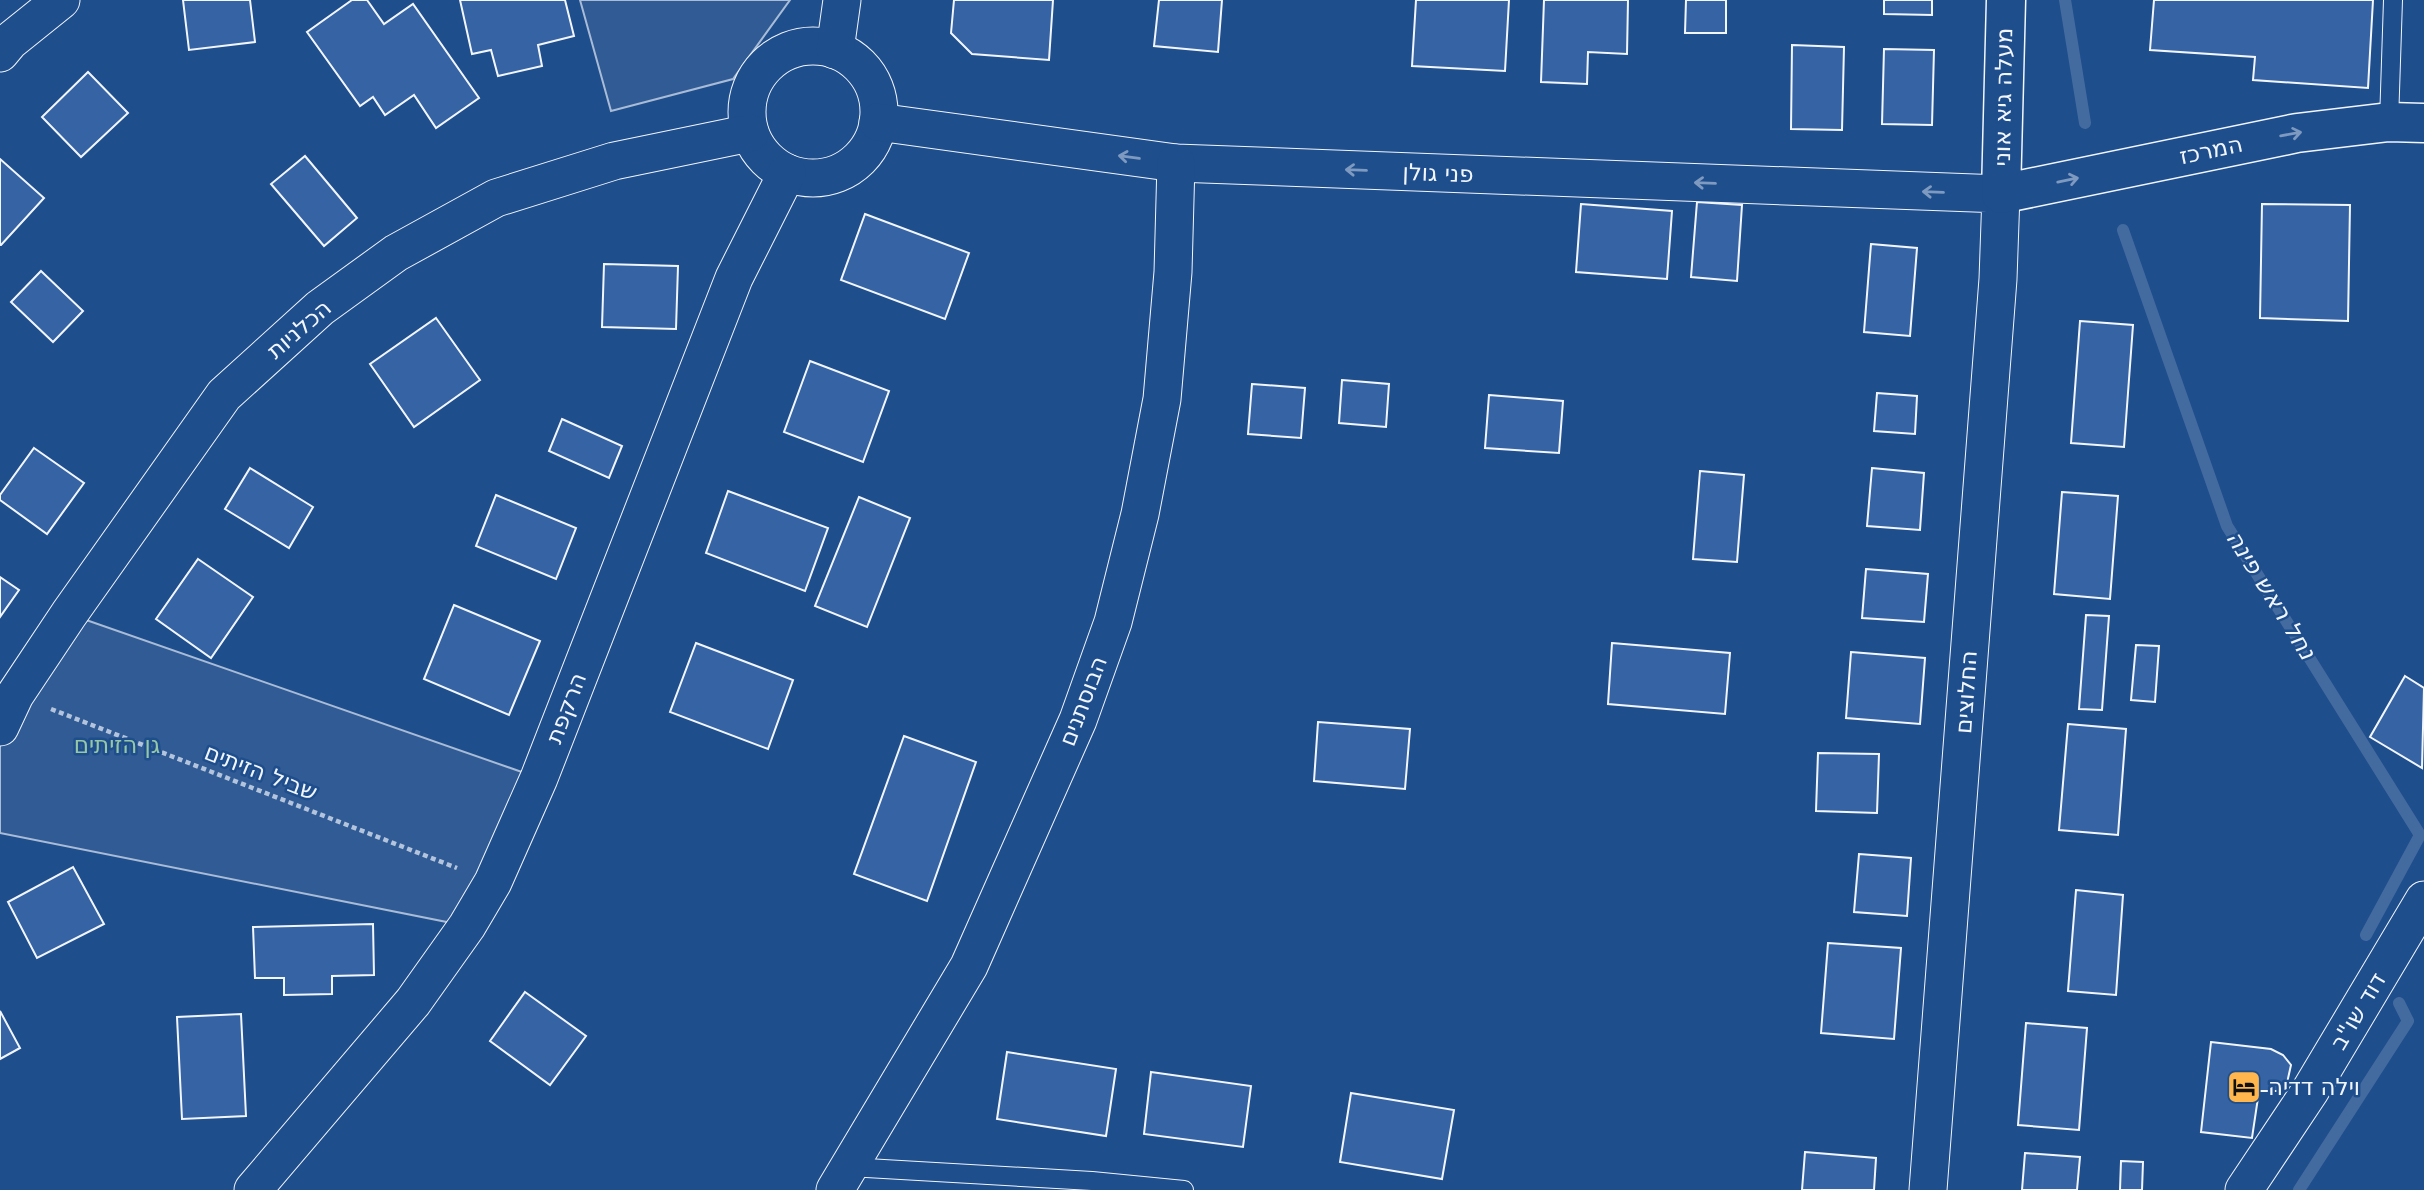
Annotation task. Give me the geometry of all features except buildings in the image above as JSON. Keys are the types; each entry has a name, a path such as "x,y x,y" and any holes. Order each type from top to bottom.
{"street":[{"path":"0,53 10,41 61,0"},
{"path":"835,50 842,0"},
{"name":"מעלה גיא אוני","path":"2001,194 2006,0"},
{"path":"815,46 835,50 849,56 870,78 879,107 878,122 872,141 861,158 845,170 827,177 806,178 787,173 771,163 758,150 750,133 747,112 750,91 760,72 775,58 794,48 815,46"},
{"name":"פני גולן","path":"878,122 1176,163 2001,194"},
{"name":"המרכז","path":"2001,194 2297,133 2406,122"},
{"name":"הכלניות","path":"8,711 69,614 224,395 320,308 396,253 496,198 614,161 750,133"},
{"name":"הבוסתנים","path":"842,1178 969,966 1078,720 1113,622 1140,514 1162,399 1174,272 1176,163"},
{"name":"הרקפת","path":"253,1190 413,1002 467,926 493,882 539,778 734,278 787,173"},
{"name":"החלוצים","path":"1928,1190 1998,279 2001,194"},
{"name":"דוד שו\"ב","path":"2244,1190 2310,1091 2424,900"}],"lane":[{"path":"2393,0 2406,122"},
{"path":"842,1178 1092,1181 1184,1190"}],"path":[{"name":"שביל הזיתים","path":"8,711 493,882"}],"shaded area":[{"path":"580,0 790,0 733,79 611,111"},
{"name":"גן הזיתים","path":"69,614 539,778 467,926 0,833 0,727"}],"waterway":[{"name":"נחל ראש פינה","path":"2065,0 2085,123"},
{"name":"נחל ראש פינה","path":"2123,230 2227,526 2420,835 2366,935"},
{"name":"נחל ראש פינה","path":"2299,1190 2408,1021 2399,1003"}],"place":[{"name":"וילה דדיה","path":"2244,1087"}]}
